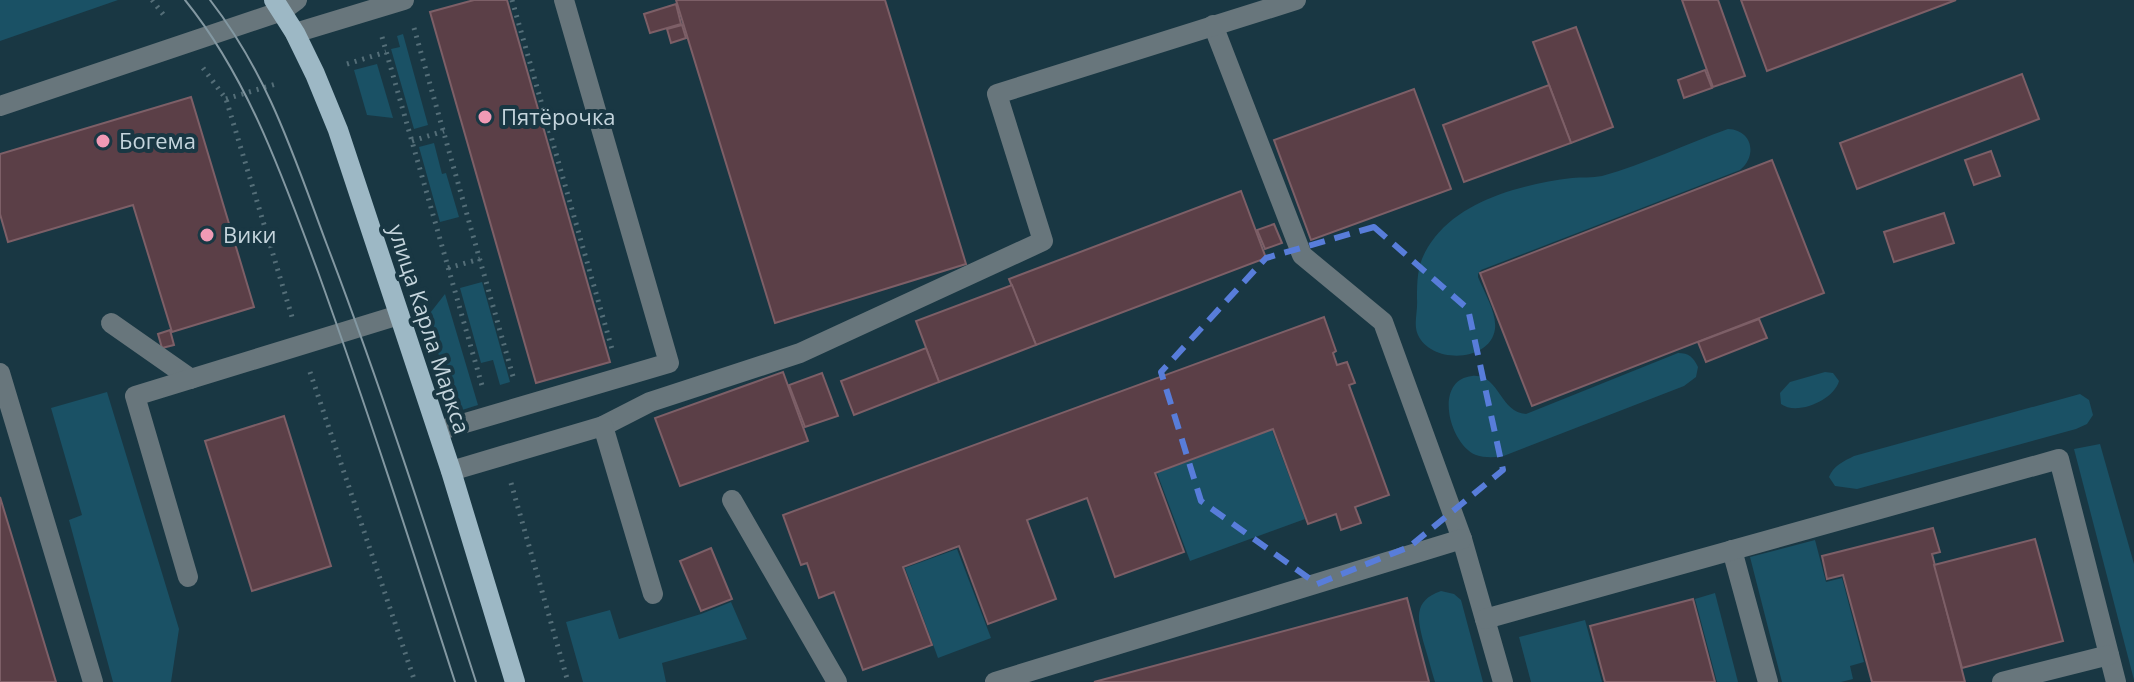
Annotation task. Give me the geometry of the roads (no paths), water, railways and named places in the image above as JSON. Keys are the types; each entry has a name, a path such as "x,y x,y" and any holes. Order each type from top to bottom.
{"main road":[{"name":"улица Карла Маркса","path":"284,4 338,130 451,471 515,682"}],"street":[{"path":"438,431 669,363 564,0"},
{"path":"451,471 603,426 650,402 800,353 1043,241 997,94 1296,0"},
{"path":"0,106 284,4"},
{"path":"295,33 373,9 407,7"},
{"path":"1213,25 1302,255 1383,322 1462,539 1503,682"},
{"path":"188,577 135,396 399,315"},
{"path":"111,323 191,379"},
{"path":"0,373 93,682"},
{"path":"603,426 653,594"},
{"path":"1485,619 2059,459 2116,682"},
{"path":"732,500 837,682"},
{"path":"995,682 1462,539"},
{"path":"1732,550 1768,682"},
{"path":"2002,682 2109,655"}],"tram line":[{"path":"185,0 228,63 277,165 354,374 455,682"},
{"path":"210,0 249,58 291,149 386,408 476,682"}],"place":[{"name":"Пятёрочка","path":"485,117"},
{"name":"Богема","path":"103,141"},
{"name":"Вики","path":"207,235"}]}
